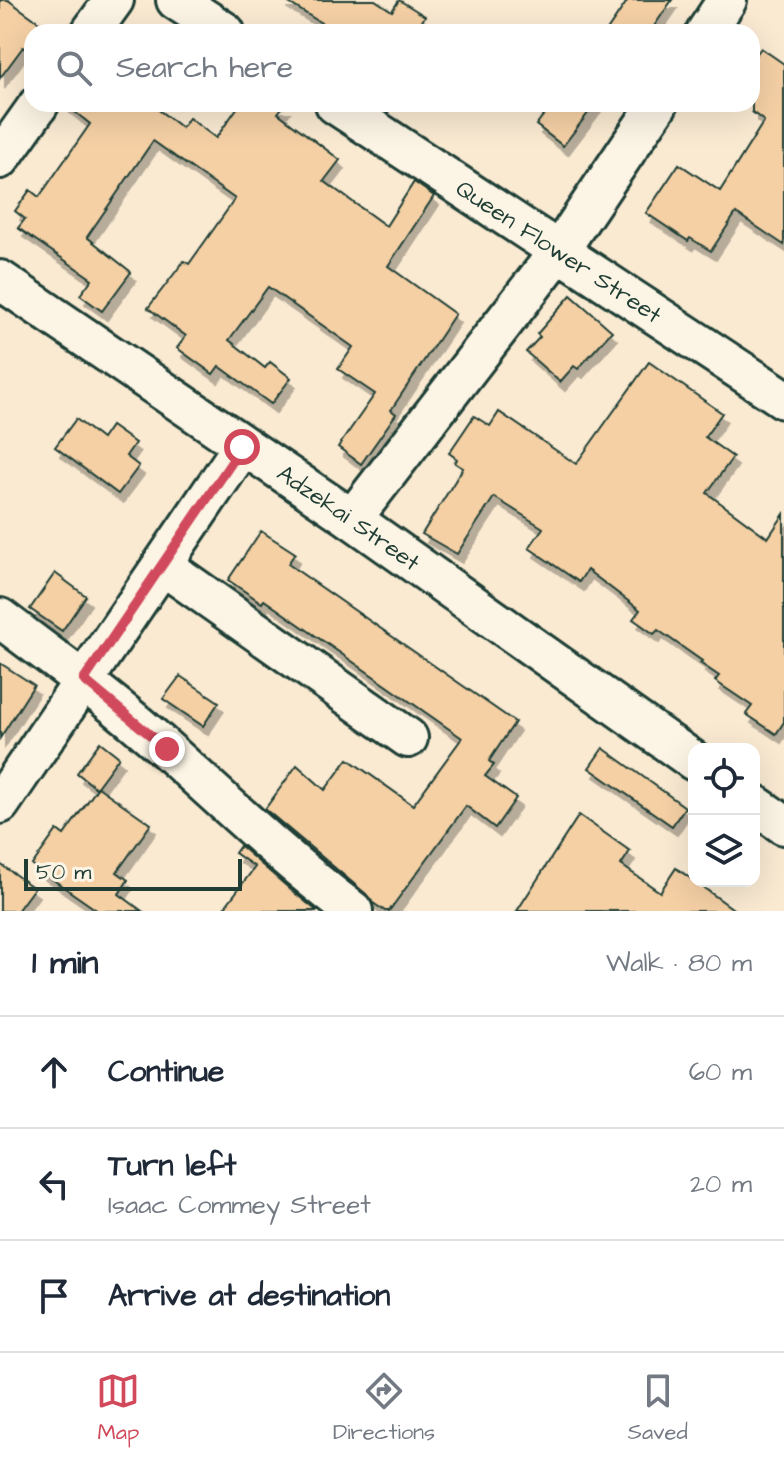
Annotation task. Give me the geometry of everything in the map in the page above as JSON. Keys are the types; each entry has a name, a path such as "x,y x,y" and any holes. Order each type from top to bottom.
{"street":[{"path":"97,24 114,0"},
{"path":"176,0 213,24"},
{"path":"711,24 727,0"},
{"path":"0,159 33,112"},
{"name":"Queen Flower Street","path":"347,112 784,399"},
{"path":"352,519 559,251 653,112"},
{"name":"Adzekai Street","path":"0,280 352,519 688,757"},
{"path":"0,804 242,447"},
{"path":"162,565 408,738"},
{"path":"0,618 84,680 167,749 307,876 353,911"},
{"path":"760,808 784,825"}],"building":[{"path":"0,0 8,0 42,24 24,24 24,48 0,78"},
{"path":"284,0 375,0 392,11 399,0 425,16 421,24 323,24"},
{"path":"628,0 672,0 656,24 612,24"},
{"path":"760,49 784,64 784,245 736,213 711,251 690,238 688,241 646,213 679,164 720,191 764,121 752,112 760,112"},
{"path":"75,112 161,112 182,128 189,118 216,138 234,112 279,112 340,160 324,181 386,226 414,182 434,196 388,266 455,314 391,410 396,414 361,464 338,447 375,394 338,369 353,347 268,287 229,340 265,368 270,362 291,378 271,404 219,366 213,374 177,348 186,336 148,308 184,261 189,264 235,199 153,141 87,237 131,272 102,311 80,295 92,279 18,228 25,219 15,211 30,190 39,197 90,124"},
{"path":"546,112 589,112 563,146 536,125"},
{"path":"571,295 612,331 578,369 574,366 560,382 526,352 540,337 537,334"},
{"path":"649,362 722,413 705,437 733,457 707,493 768,538 784,514 784,722 776,734 746,714 752,706 715,681 719,676 700,663 702,661 658,630 654,634 633,619 640,610 587,570 579,582 529,548 543,528 494,497 457,554 422,534 463,468 455,463 457,459 449,453 474,416 490,426 499,412 576,464"},
{"path":"76,419 102,439 111,426 135,443 126,456 139,466 118,494 55,447"},
{"path":"261,531 295,553 288,564 515,722 489,761 494,765 485,776 516,798 495,828 466,806 389,911 373,903 265,809 297,765 325,790 348,759 413,805 462,738 264,600 262,603 228,580"},
{"path":"55,573 86,596 62,631 30,609"},
{"path":"0,663 34,685 0,738"},
{"path":"180,676 219,702 203,726 163,699"},
{"path":"100,742 119,757 96,788 77,773"},
{"path":"603,748 685,807 672,826 589,768"},
{"path":"98,787 151,824 117,872 128,880 119,894 142,911 98,911 32,865 57,830 64,835"},
{"path":"579,815 630,851 621,865 660,892 676,868 688,877 688,887 703,887 736,911 517,911"},
{"path":"240,846 317,911 222,911 255,867 235,853"},
{"path":"0,864 34,888 17,911 0,911"}],"route":[{"path":"167,749 84,680 242,447"}]}
